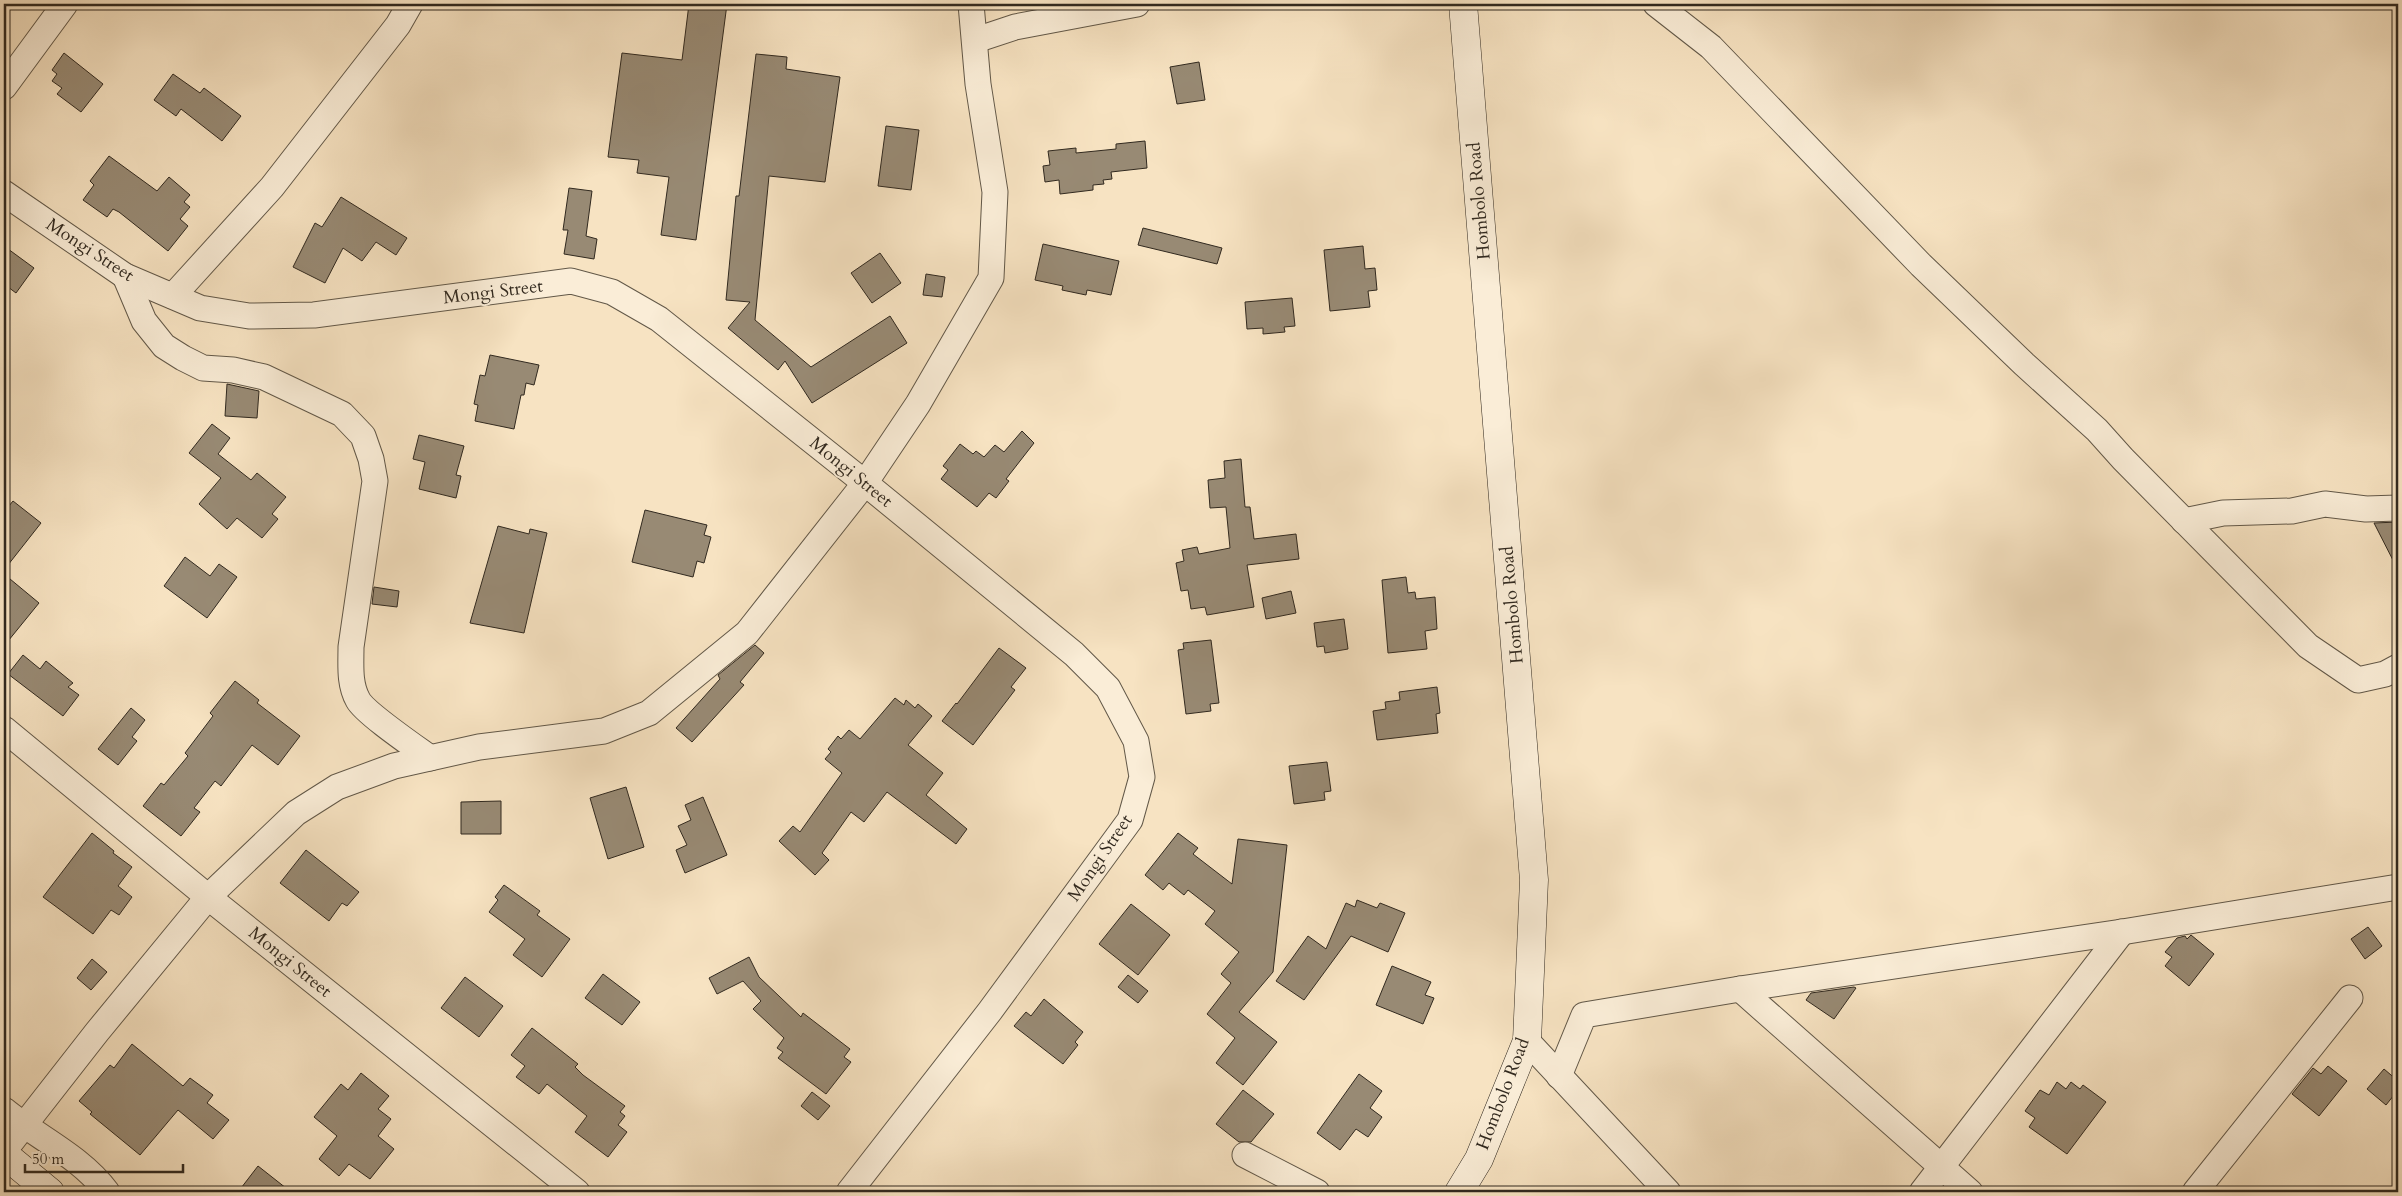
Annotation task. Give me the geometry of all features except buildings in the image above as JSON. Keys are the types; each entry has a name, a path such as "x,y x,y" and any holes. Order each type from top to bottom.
{"street":[{"path":"4,87 64,4"},
{"path":"173,296 272,187 398,25 410,4"},
{"path":"50,1192 4,1152 96,1032 208,897 296,813 337,787 394,766 479,747 604,731 649,713 747,634 865,483 918,404 991,278 995,192 978,84 972,4"},
{"path":"976,40 1015,26 1137,4"},
{"name":"Hombolo Road","path":"1459,1192 1479,1160 1527,1041 1534,880 1464,4"},
{"path":"1656,4 1711,47 1922,265 2024,364 2097,430 2184,521 2315,651 2358,680 2385,674 2398,666"},
{"name":"Mongi Street","path":"4,193 125,276 200,308 249,316 314,315 571,282 612,292 659,319 865,483 1074,654 1108,688 1136,741 1142,777 1130,820 1094,872 984,1019 849,1192"},
{"path":"125,276 144,321 164,346 203,368 233,370 264,377 342,414 362,436 371,458 375,481 351,647 353,688 359,702 368,711 430,758"},
{"path":"2184,521 2223,513 2292,511 2325,504 2366,509 2398,508"},
{"name":"Mongi Street","path":"4,729 208,897 578,1192"},
{"path":"1559,1076 1584,1015 1740,989 2122,932 2398,887"},
{"path":"1922,1192 2122,932"},
{"path":"1740,989 1970,1192"},
{"path":"2195,1192 2350,998"},
{"path":"1527,1041 1668,1192"},
{"path":"4,1110 23,1126 83,1165 107,1192"},
{"path":"1245,1155 1316,1192"}]}
